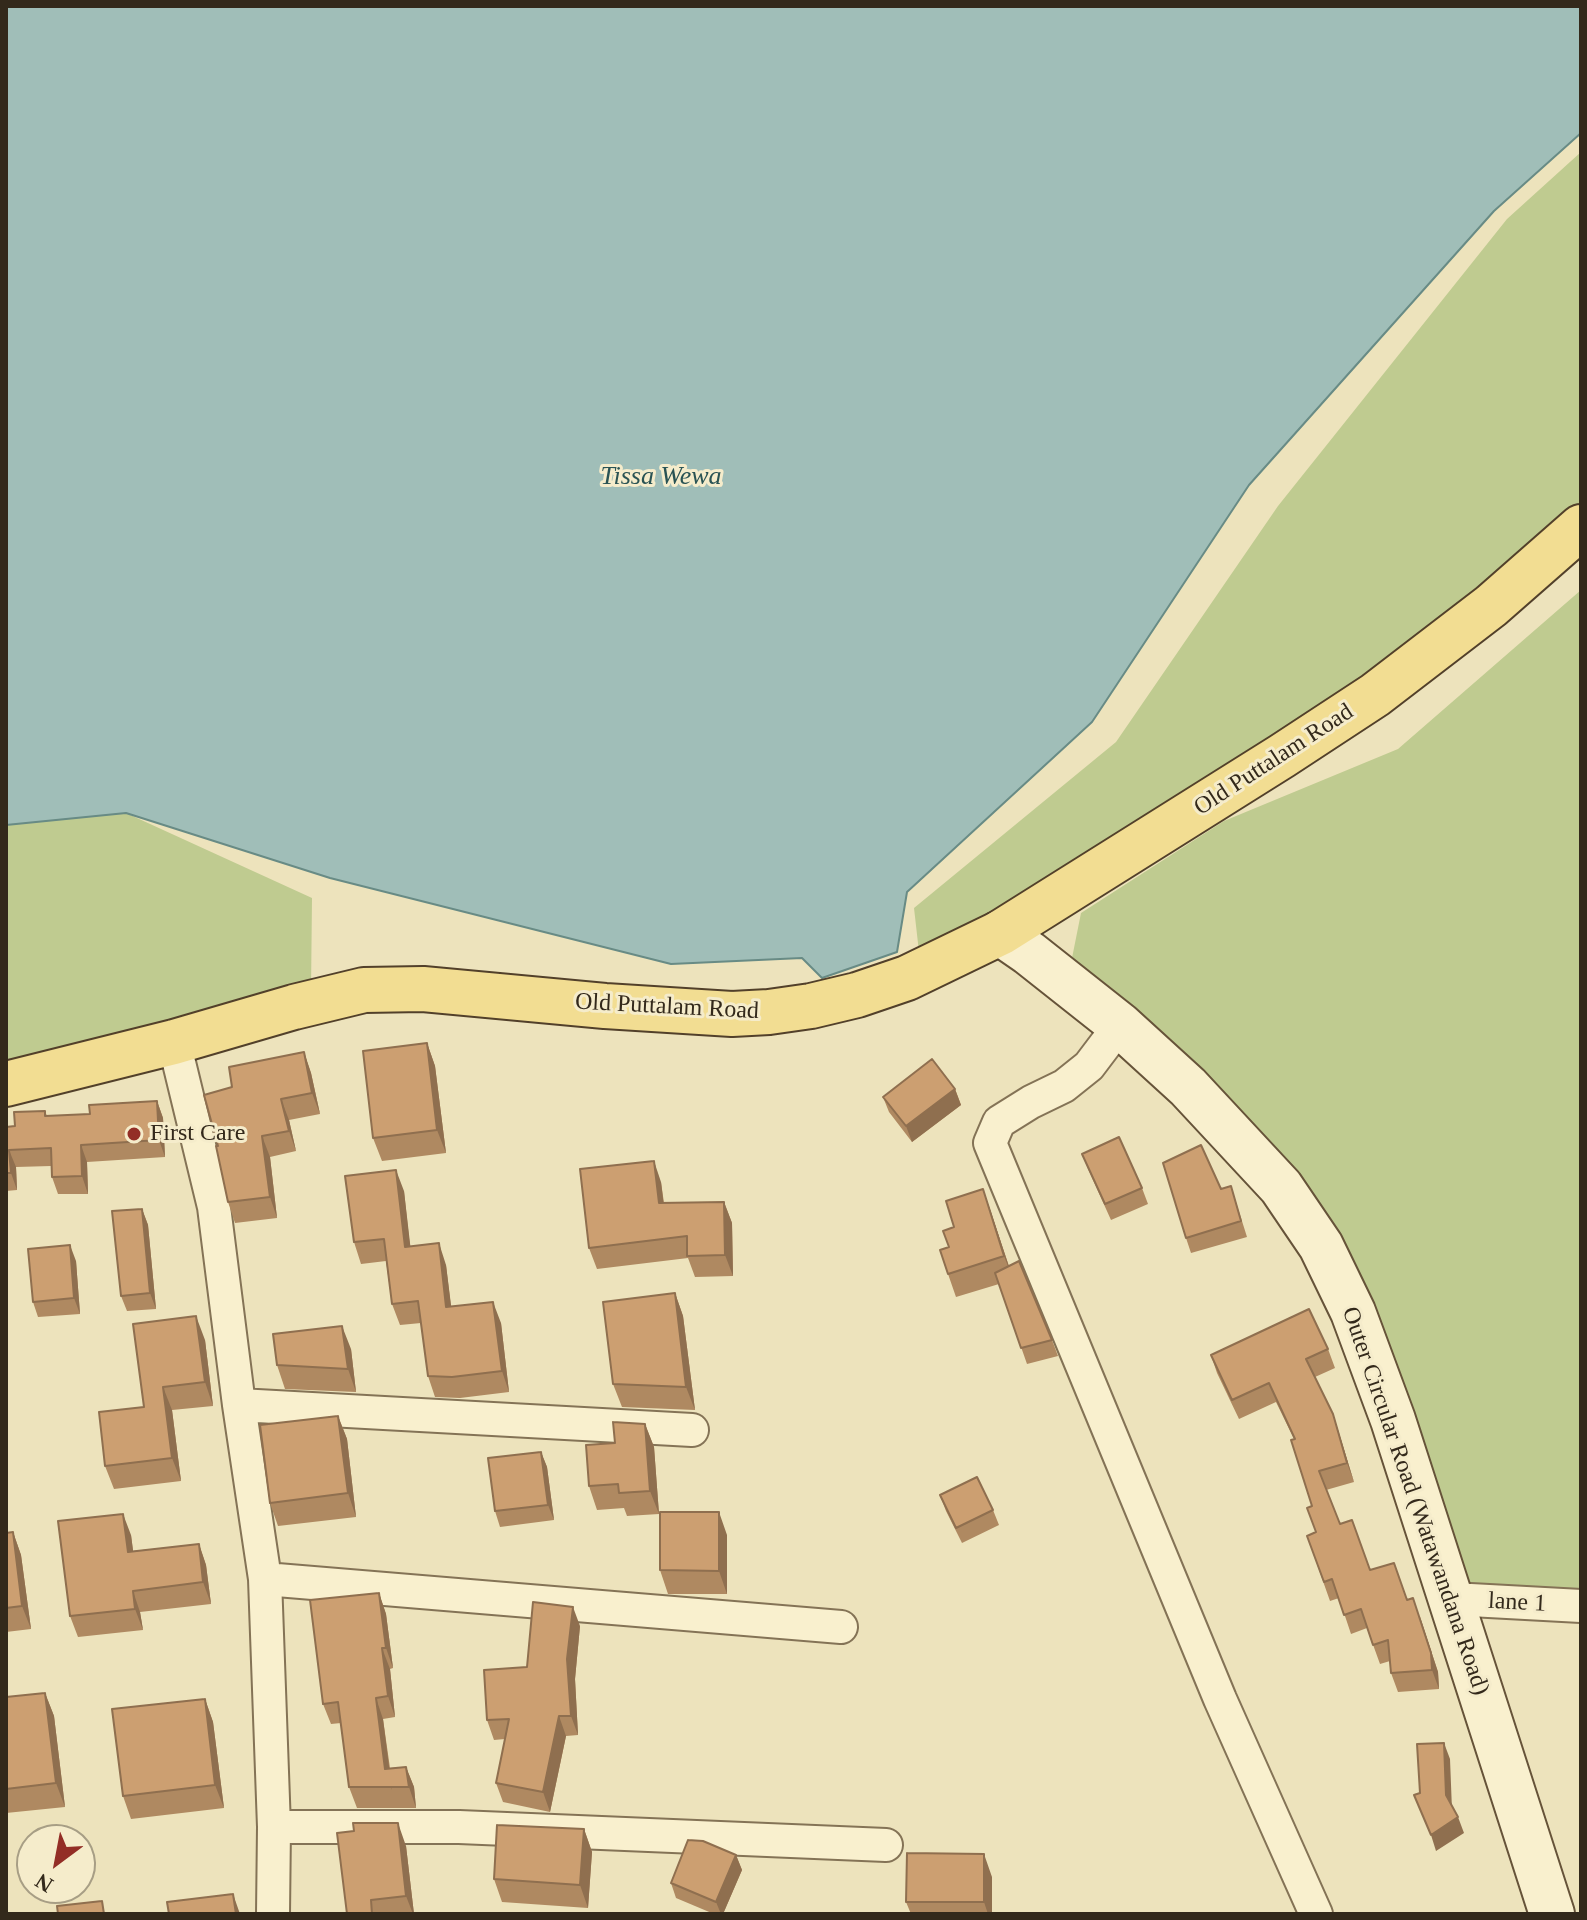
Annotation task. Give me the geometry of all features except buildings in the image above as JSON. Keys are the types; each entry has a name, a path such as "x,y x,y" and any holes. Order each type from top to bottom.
{"main road":[{"name":"Old Puttalam Road","path":"6,1084 364,990 504,995 670,1011 769,1012 857,995 907,978 1000,933 1375,695 1491,606 1581,527"},
{"name":"Outer Circular Road (Watawandana Road)","path":"1000,933 1120,1025 1188,1087 1281,1187 1321,1246 1367,1347 1452,1599 1552,1914"}],"street":[{"path":"1120,1025 1089,1066 1064,1086 999,1122 990,1143 1220,1699 1316,1914"},
{"path":"174,1042 214,1207 265,1579 274,1827 273,1914"},
{"path":"239,1405 692,1430"},
{"path":"265,1579 841,1627"},
{"name":"lane 1","path":"1452,1599 1581,1606"},
{"path":"274,1827 459,1827 886,1845"}],"green space":[{"path":"1581,152 1581,506 1458,618 995,914 919,952 914,908 1116,742 1278,506 1507,219"},
{"path":"1581,590 1581,1593 1472,1593 1388,1345 1343,1244 1277,1149 1215,1085 1072,958 1081,913 1224,821 1398,749"},
{"path":"126,813 312,898 311,991 6,1068 6,825"}],"water":[{"name":"Tissa Wewa","path":"6,6 1581,6 1581,133 1494,211 1249,485 1092,722 907,892 897,952 822,978 802,958 671,964 330,878 126,813 6,825"}],"place":[{"name":"First Care","path":"134,1134"}]}
